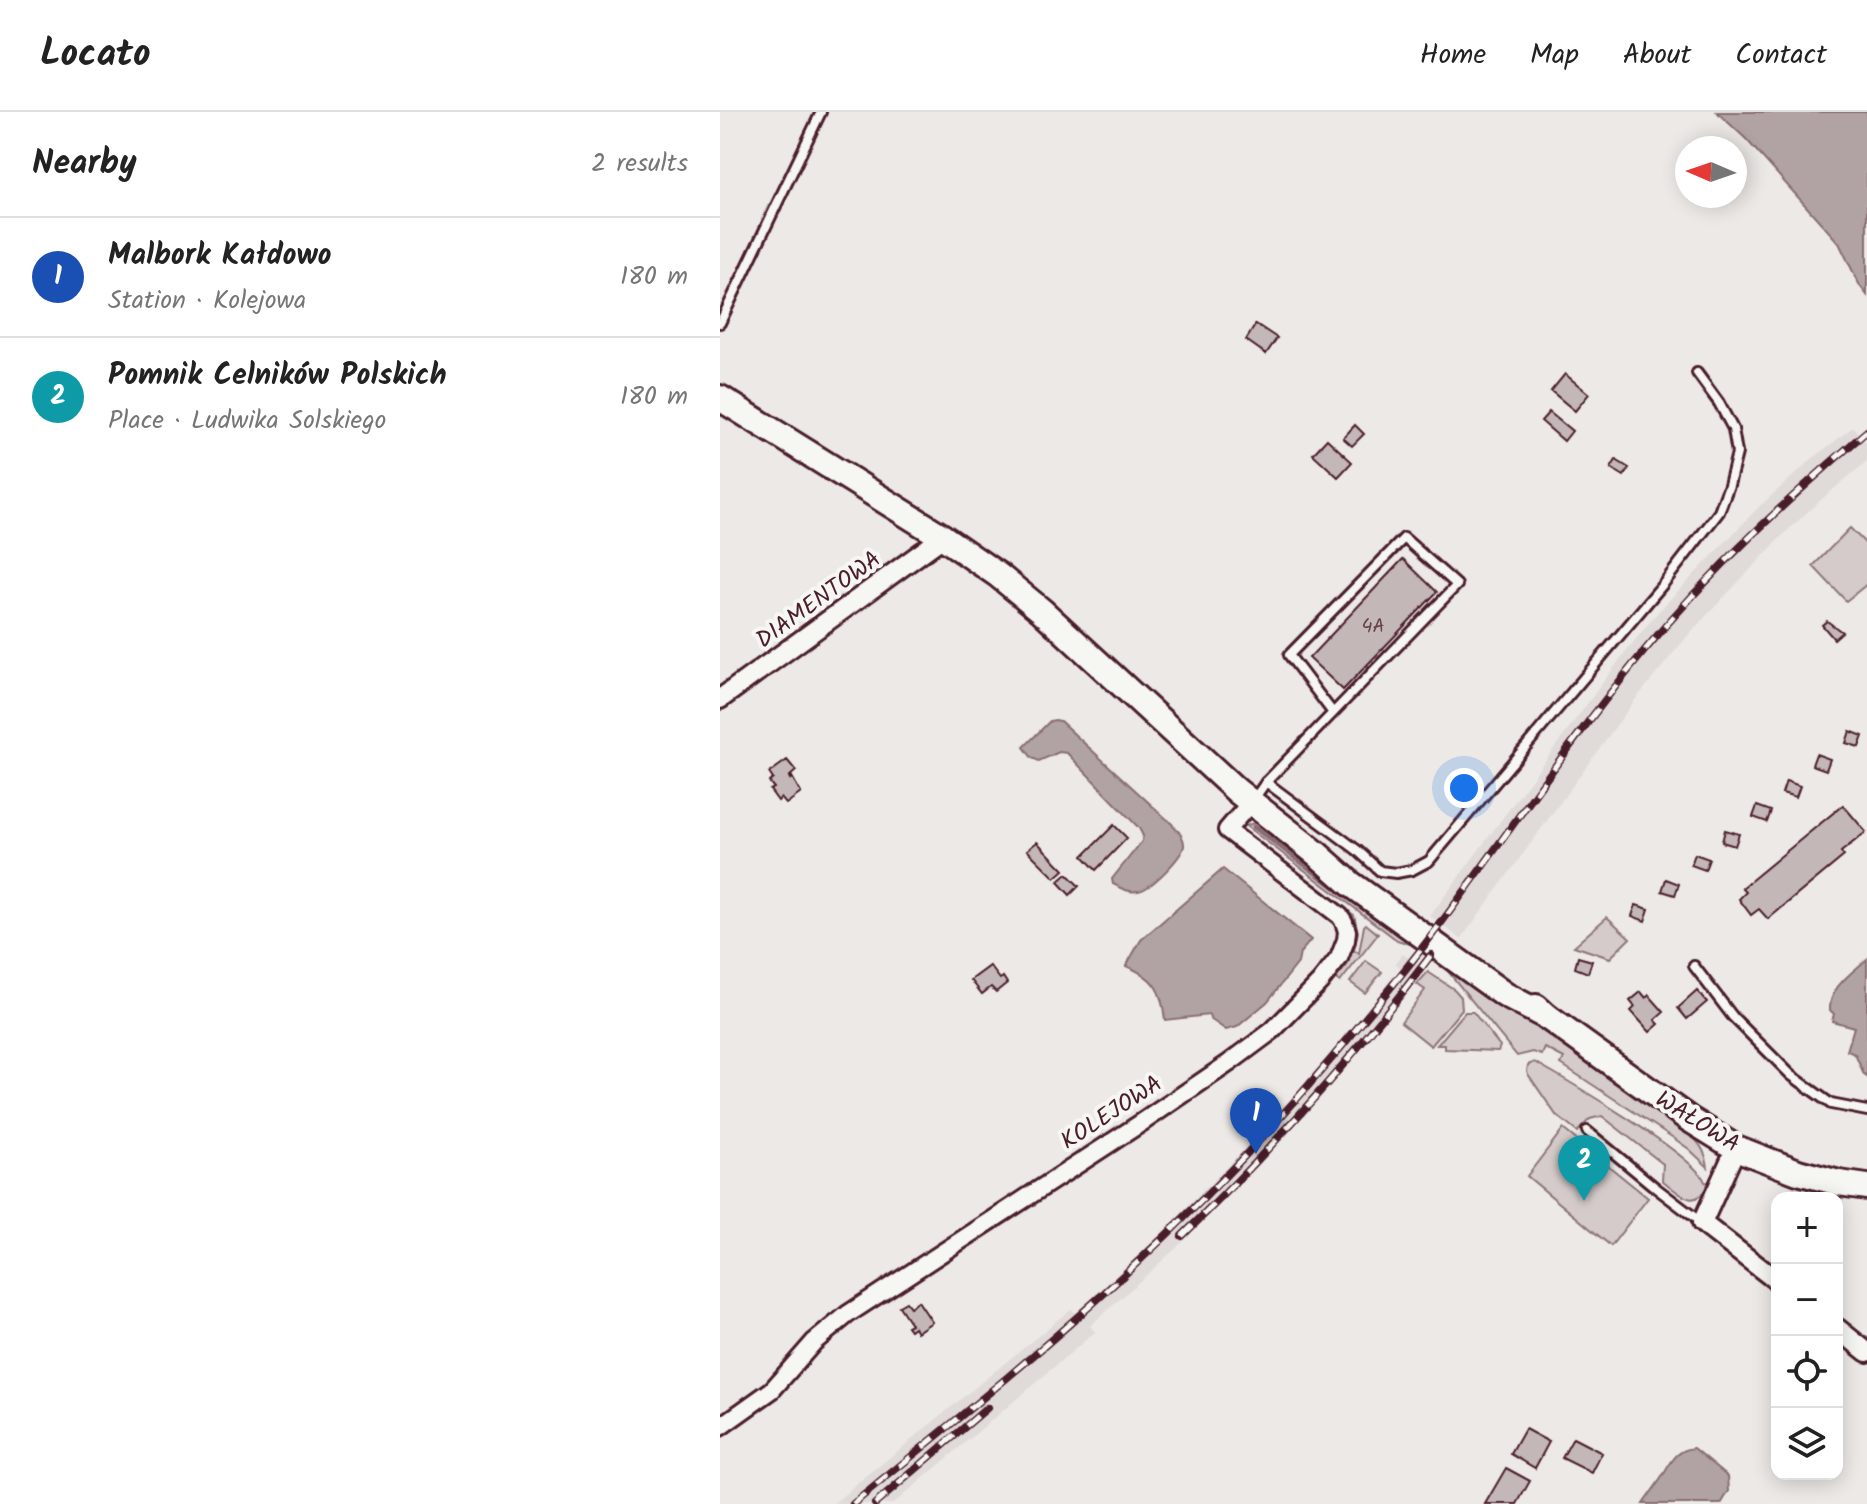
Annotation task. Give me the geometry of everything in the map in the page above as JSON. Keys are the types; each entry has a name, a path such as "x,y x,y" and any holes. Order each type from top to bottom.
{"main road":[{"name":"WAŁOWA","path":"720,398 943,537 998,575 1042,611 1251,802 1351,884 1458,963 1505,995 1547,1017 1689,1119 1736,1148 1798,1172 1867,1187"}],"street":[{"name":"DIAMENTOWA","path":"720,699 943,537"},
{"name":"KOLEJOWA","path":"720,1427 772,1390 814,1342 848,1314 1141,1123 1262,1039 1330,970 1343,950 1347,931 1340,916 1227,830 1251,802"},
{"path":"1736,1148 1702,1223 1771,1276"},
{"path":"1843,1333 1867,1352"}],"lane":[{"path":"720,323 821,112"},
{"path":"1266,782 1380,871 1396,873 1412,870 1429,861 1664,583 1719,512 1737,453 1733,429 1697,373"},
{"path":"1251,802 1266,782 1333,713 1457,585 1404,538 1289,655 1333,713"},
{"path":"1694,966 1733,1017 1791,1075 1831,1104 1867,1111"},
{"path":"1587,1131 1702,1223"}],"shaded area":[{"path":"1717,112 1867,112 1867,295 1839,243 1747,140 1747,136 1743,136"},
{"path":"1853,427 1867,444 1867,461 1784,534 1689,634 1634,701 1461,939 1430,916 1658,612 1759,507"},
{"path":"1850,528 1867,545 1867,584 1846,601 1813,566"},
{"path":"1050,721 1060,721 1172,824 1182,837 1184,846 1177,858 1143,889 1125,890 1113,884 1112,879 1142,841 1139,828 1067,753 1059,752 1039,761 1032,758 1024,747"},
{"path":"1256,822 1404,935 1410,944 1397,940 1246,826"},
{"path":"1223,869 1311,940 1300,953 1298,963 1267,1002 1237,1027 1226,1030 1209,1015 1165,1020 1162,1001 1155,986 1144,975 1126,966 1141,940"},
{"path":"1301,876 1354,915 1358,932 1354,951 1359,953 1366,924 1378,934 1340,982 1336,979 1348,964 1350,954 1346,951 1350,940"},
{"path":"1607,917 1630,938 1610,958 1574,946"},
{"path":"1403,954 1428,972 1415,983 1314,1105 1247,1178 1090,1326 1095,1332 893,1504 833,1504 1071,1309 1075,1313 1163,1232 1329,1057 1401,968 1395,963"},
{"path":"1867,959 1867,1077 1855,1054 1847,1051 1854,1027 1832,1021 1834,1014 1830,1010 1837,987"},
{"path":"1366,961 1382,972 1365,993 1350,982"},
{"path":"1450,962 1685,1130 1701,1146 1708,1167 1672,1137 1561,1064 1564,1058 1545,1048 1542,1055 1533,1052 1517,1056 1446,969"},
{"path":"1428,972 1455,990 1461,997 1462,1009 1431,1046 1401,1022 1425,990 1417,984"},
{"path":"1465,1012 1473,1012 1500,1046 1498,1051 1445,1049 1445,1045 1437,1045"},
{"path":"1535,1062 1628,1119 1679,1155 1709,1183 1704,1192 1692,1199 1675,1190 1662,1180 1663,1164 1602,1116 1590,1119 1577,1132 1556,1115 1528,1074 1528,1065"},
{"path":"1563,1129 1648,1198 1611,1246 1527,1176"},
{"path":"1694,1448 1728,1476 1729,1491 1721,1504 1643,1504 1674,1458 1682,1451"}],"building":[{"path":"1256,324 1277,338 1266,354 1246,340"},
{"path":"1565,374 1589,394 1575,411 1551,391"},
{"path":"1549,412 1572,431 1564,441 1541,421"},
{"path":"1355,425 1364,434 1352,446 1343,438"},
{"path":"1327,439 1352,462 1338,477 1313,454"},
{"path":"1616,460 1629,468 1624,476 1611,468"},
{"path":"1403,559 1437,592 1343,690 1309,658"},
{"path":"1827,621 1842,632 1834,639 1822,625"},
{"path":"1850,731 1863,736 1859,747 1846,743"},
{"path":"1816,754 1830,759 1826,770 1812,765"},
{"path":"787,760 796,771 789,777 801,793 786,804 781,798 778,801 770,790 774,788 769,782 773,779 769,773"},
{"path":"1786,781 1800,786 1796,797 1782,793"},
{"path":"1843,805 1866,832 1841,852 1844,856 1768,919 1759,909 1751,915 1739,899 1746,892 1742,888"},
{"path":"1757,806 1771,811 1767,822 1753,817"},
{"path":"1114,825 1127,838 1096,870 1083,856"},
{"path":"1725,830 1739,834 1735,846 1722,842"},
{"path":"1037,842 1064,870 1055,878 1027,850"},
{"path":"1695,854 1709,859 1705,870 1691,865"},
{"path":"1067,874 1079,886 1070,895 1058,882"},
{"path":"1666,879 1679,884 1675,895 1662,891"},
{"path":"1636,905 1649,909 1645,921 1632,916"},
{"path":"1578,957 1592,961 1588,973 1575,968"},
{"path":"990,966 1007,983 996,992 991,987 982,994 971,980"},
{"path":"1697,991 1707,1002 1687,1019 1678,1008"},
{"path":"1641,992 1646,998 1649,995 1664,1012 1655,1020 1659,1024 1650,1032 1631,1011 1635,1007 1630,1001"},
{"path":"918,1301 932,1322 917,1332 914,1327 910,1330 907,1326 911,1324 899,1306 906,1302 910,1307"},
{"path":"1525,1429 1549,1442 1535,1468 1511,1454"},
{"path":"1573,1438 1602,1453 1592,1473 1562,1458"},
{"path":"1506,1468 1530,1481 1517,1504 1485,1504"}],"waterway":[{"path":"1254,827 1391,929"}],"railway":[{"path":"853,1504 1060,1333 1153,1248 1232,1169 1308,1086 1403,972 1645,650 1697,591 1752,536 1867,431"},
{"path":"1182,1236 1312,1100 1431,955"},
{"path":"875,1504 987,1408"}],"place":[{"name":"Malbork Kałdowo","path":"1256,1154"},
{"name":"Pomnik Celników Polskich","path":"1584,1201"}]}
